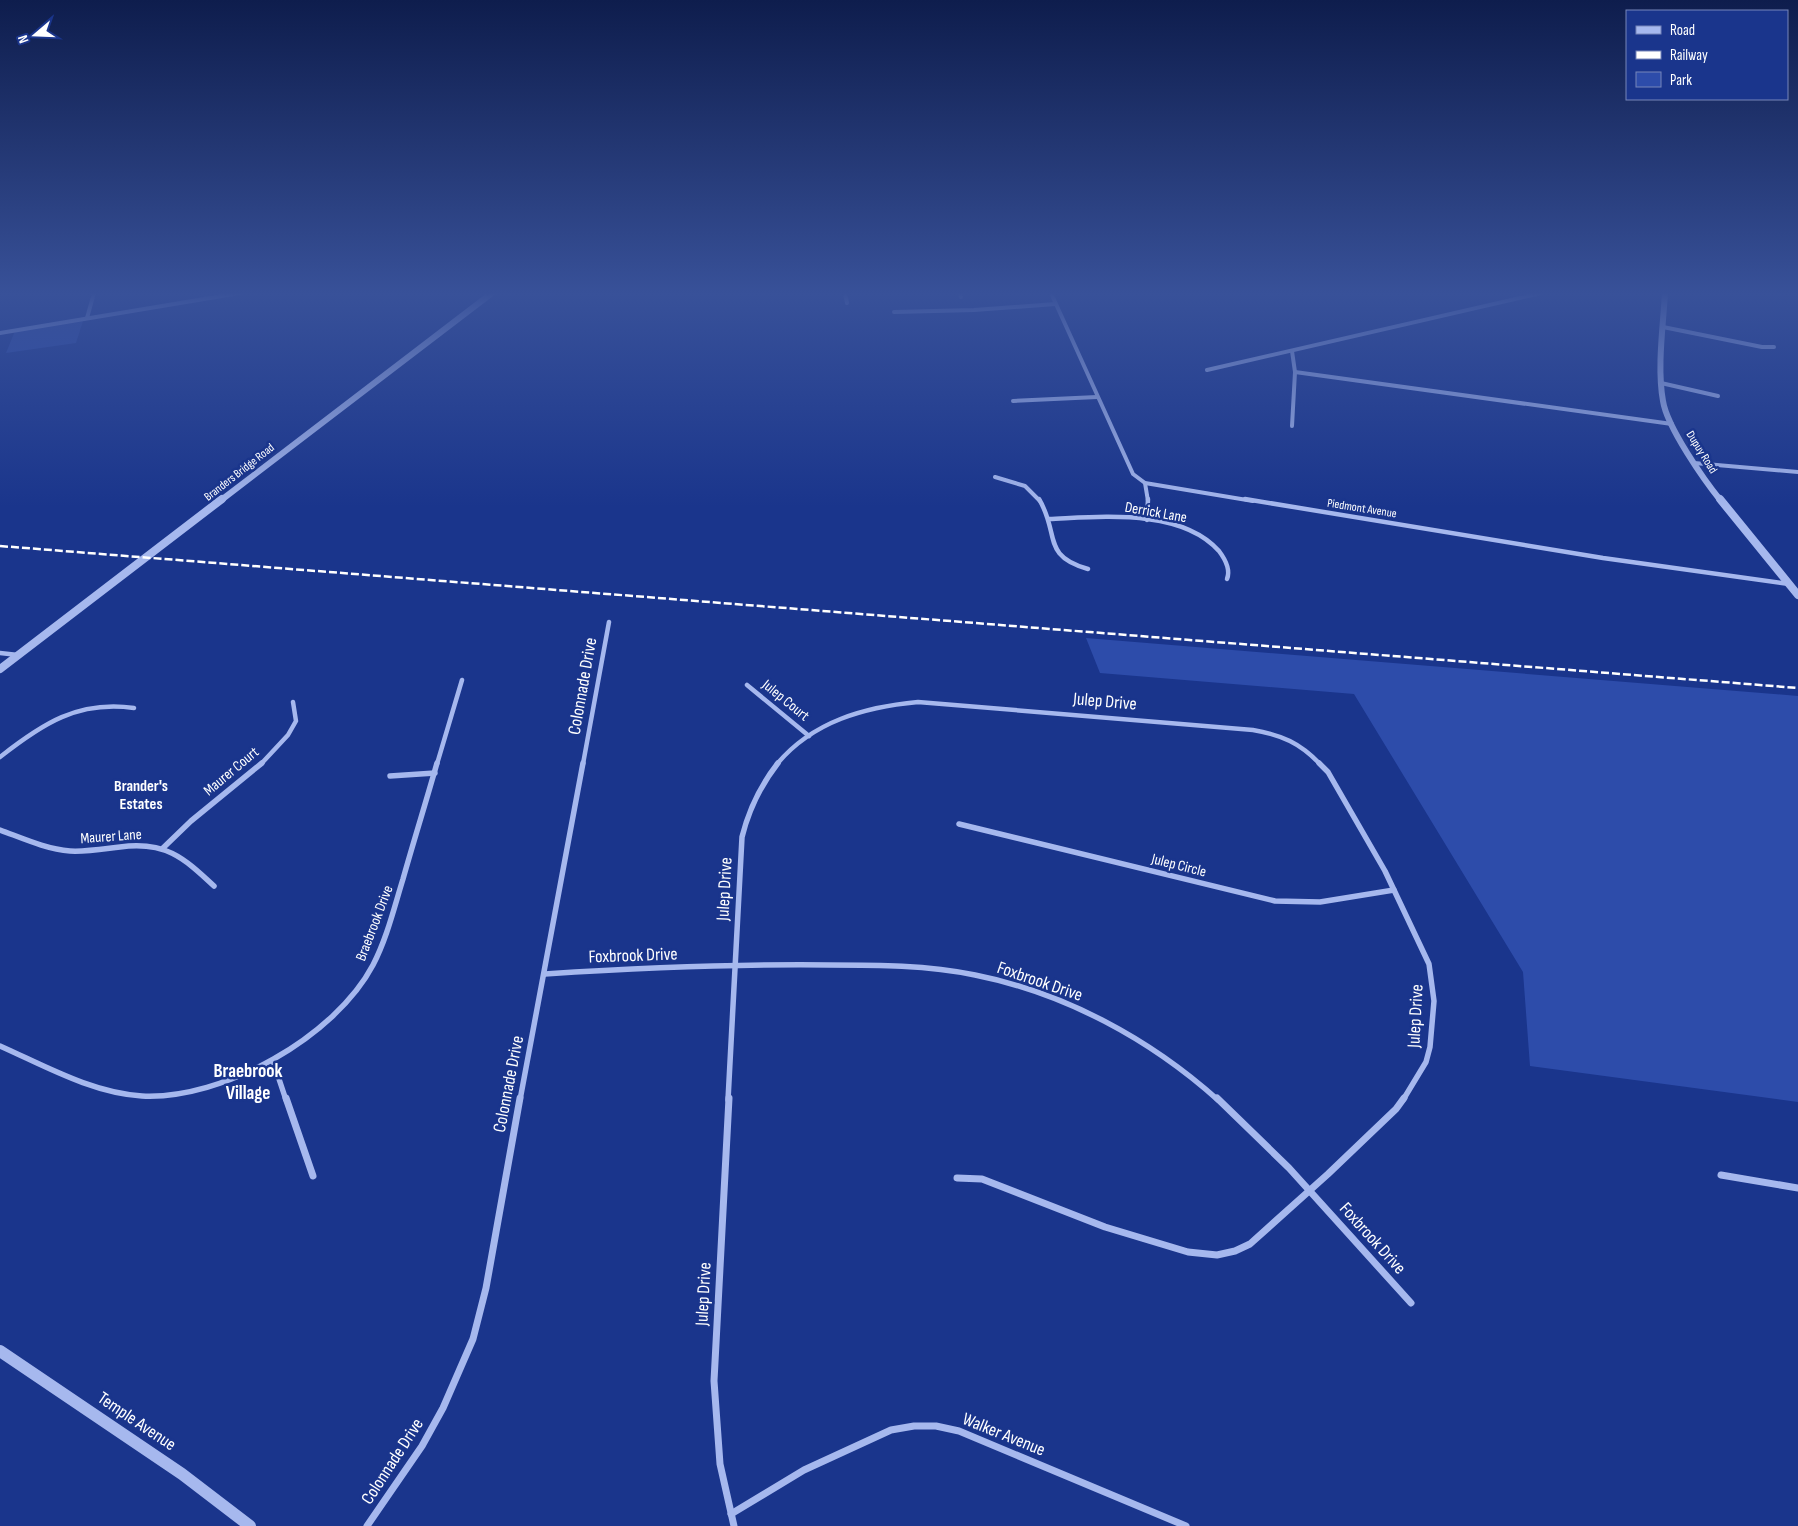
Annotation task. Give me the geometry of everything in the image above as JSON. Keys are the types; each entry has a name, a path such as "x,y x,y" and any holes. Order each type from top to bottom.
{"street":[{"name":"Branders Bridge Road","path":"0,669 398,364"},
{"path":"1082,364 1133,474 1145,483 1148,502 1147,520"},
{"path":"1207,370 1233,364"},
{"path":"1292,426 1294,364"},
{"name":"Dupuy Road","path":"1662,364 1663,403 1672,424 1694,463 1716,496 1798,595"},
{"path":"1295,372 1672,424"},
{"path":"1661,383 1718,396"},
{"path":"1013,401 1097,397"},
{"path":"1694,463 1798,472"},
{"path":"995,478 1013,481 1037,495 1048,519 1058,552 1070,564 1088,569"},
{"name":"Piedmont Avenue","path":"1145,483 1603,558 1789,584"},
{"name":"Derrick Lane","path":"1048,519 1110,516 1147,520 1186,528 1207,537 1218,549 1229,567 1230,574 1227,579"},
{"name":"Colonnade Drive","path":"367,1526 430,1431 462,1369 473,1339 486,1288 609,622"},
{"path":"0,653 18,655"},
{"name":"Braebrook Drive","path":"0,1046 86,1082 119,1093 165,1096 207,1088 236,1078 272,1060 302,1041 338,1010 358,988 374,962 392,916 462,680"},
{"name":"Julep Court","path":"746,685 809,736"},
{"name":"Maurer Court","path":"163,848 191,821 256,769 288,736 296,720 293,702"},
{"name":"Julep Drive","path":"734,1526 720,1464 714,1381 735,966 744,821 774,766 809,736 827,724 856,712 892,704 918,702 1200,724 1271,733 1306,749 1328,772 1394,890 1422,947 1433,982 1434,1000 1430,1047 1426,1062 1418,1079 1396,1109 1250,1244 1235,1251 1217,1255 1199,1254 1105,1227 982,1179 957,1178"},
{"path":"0,757 37,729 69,713 100,706 114,705 134,708"},
{"path":"390,776 435,773"},
{"name":"Julep Circle","path":"959,824 1275,901 1295,904 1326,903 1394,890"},
{"name":"Maurer Lane","path":"0,830 57,850 83,851 134,845 163,848 174,853 214,886"},
{"name":"Foxbrook Drive","path":"545,974 735,966 816,965 920,968 979,976 1044,996 1116,1027 1152,1048 1216,1097 1310,1190 1411,1303"},
{"path":"272,1060 313,1176"},
{"path":"1721,1175 1798,1188"},
{"name":"Temple Avenue","path":"0,1351 182,1474 250,1526"},
{"name":"Walker Avenue","path":"731,1514 804,1470 892,1430 914,1426 936,1426 959,1431 1186,1526"}],"green space":[{"path":"1086,638 1798,696 1798,1102 1530,1066 1523,972 1354,694 1100,673"}],"railway":[{"path":"0,546 1798,688"}],"district":[{"name":"Brander's Estates","path":"141,794"},
{"name":"Braebrook Village","path":"248,1081"}]}
